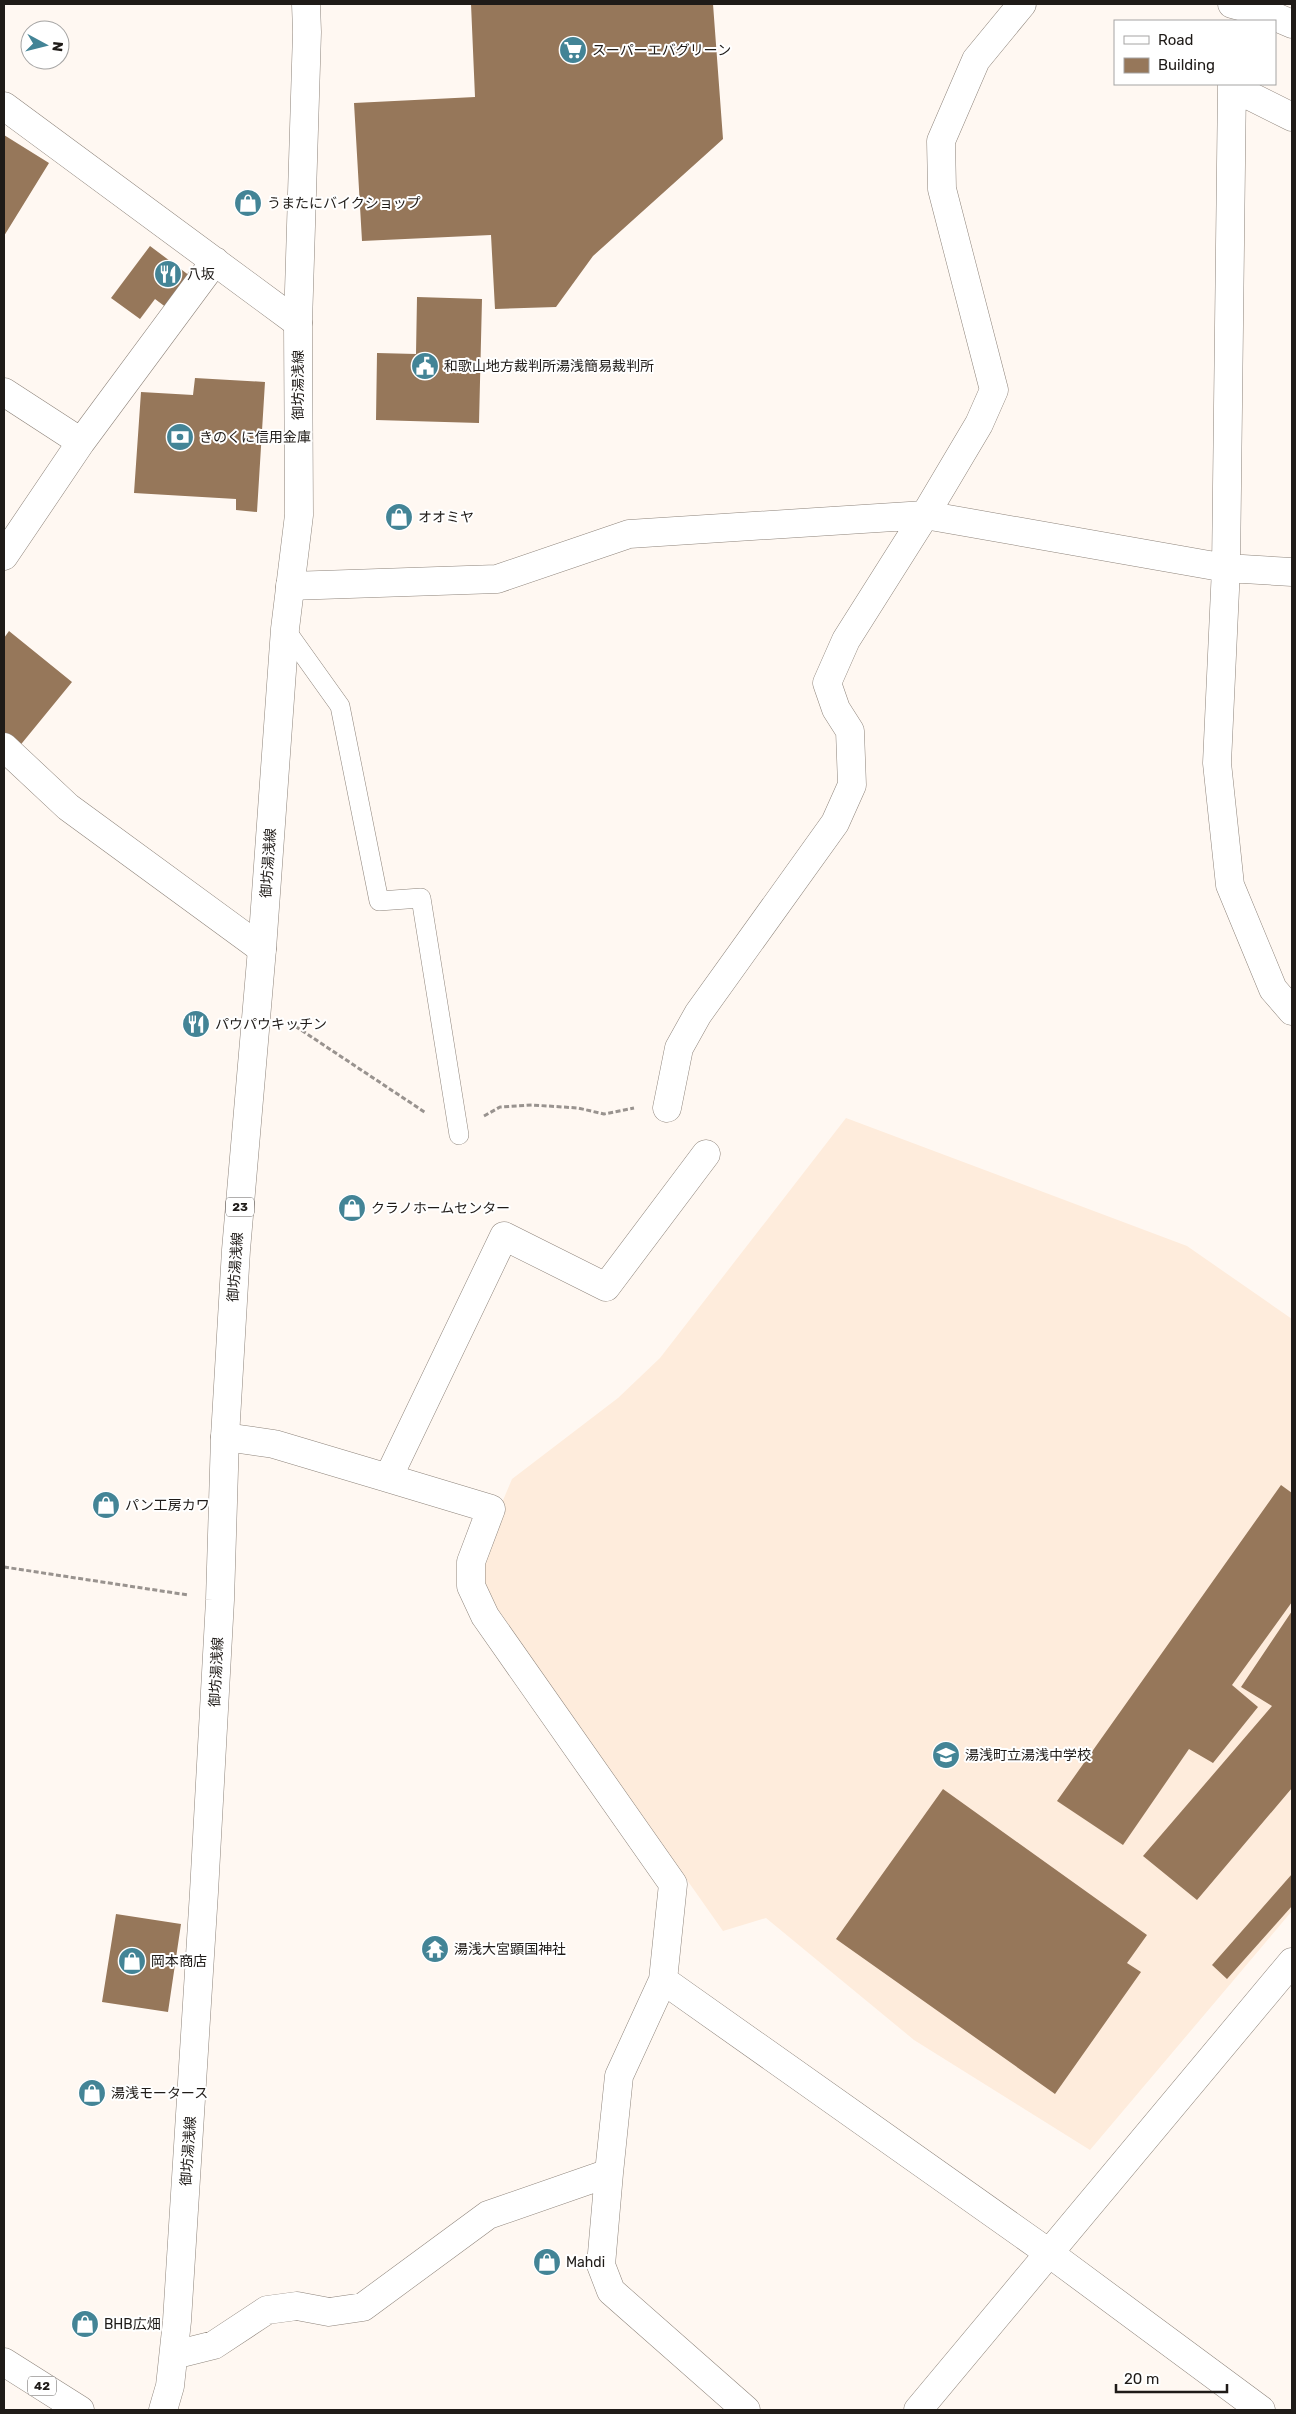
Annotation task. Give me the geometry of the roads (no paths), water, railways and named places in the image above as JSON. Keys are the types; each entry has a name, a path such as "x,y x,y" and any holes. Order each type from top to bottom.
{"main road":[{"name":"御坊湯浅線","path":"163,2410 170,2386 174,2355 204,1892 220,1600 225,1437 236,1250 262,949 285,629 298,515 298,323 307,32 306,4"},
{"path":"667,1108 679,1048 698,1014 835,823 852,785 850,731 836,709 827,683 846,640 925,515 979,424 994,390 942,188 941,141 976,60 1022,4"},
{"path":"1239,9 1292,24"},
{"path":"1292,117 1232,86 1226,568 1217,763 1230,885 1273,989 1292,1011"},
{"path":"4,106 298,323"},
{"path":"4,556 81,442 215,261"},
{"path":"4,392 81,442"},
{"path":"290,586 497,579 629,534 925,515 1226,568 1292,572"},
{"path":"4,747 68,807 262,949"},
{"path":"388,1478 504,1236 606,1287 706,1154"},
{"path":"225,1437 274,1444 491,1509 471,1562 471,1586 485,1616 674,1884 663,1980 619,2076 601,2265 611,2291 746,2410"},
{"path":"918,2410 1292,1962"},
{"path":"663,1980 1049,2253 1260,2410"},
{"path":"174,2355 214,2345 267,2310 297,2306 329,2312 363,2306 488,2215 609,2173"},
{"name":"42","path":"4,2362 80,2410"}],"lane":[{"path":"285,629 340,706 379,901 421,898 459,1135"}],"place":[{"name":"スーパーエバグリーン","path":"573,50"},
{"name":"うまたにバイクショップ","path":"248,203"},
{"name":"八坂","path":"168,274"},
{"name":"和歌山地方裁判所湯浅簡易裁判所","path":"425,366"},
{"name":"きのくに信用金庫","path":"180,437"},
{"name":"オオミヤ","path":"399,517"},
{"name":"パウパウキッチン","path":"196,1024"},
{"name":"クラノホームセンター","path":"352,1208"},
{"name":"パン工房カワ","path":"106,1505"},
{"name":"湯浅町立湯浅中学校","path":"946,1755"},
{"name":"湯浅大宮顕国神社","path":"435,1949"},
{"name":"岡本商店","path":"132,1961"},
{"name":"湯浅モータース","path":"92,2093"},
{"name":"Mahdi","path":"547,2262"},
{"name":"BHB広畑","path":"85,2324"}]}
